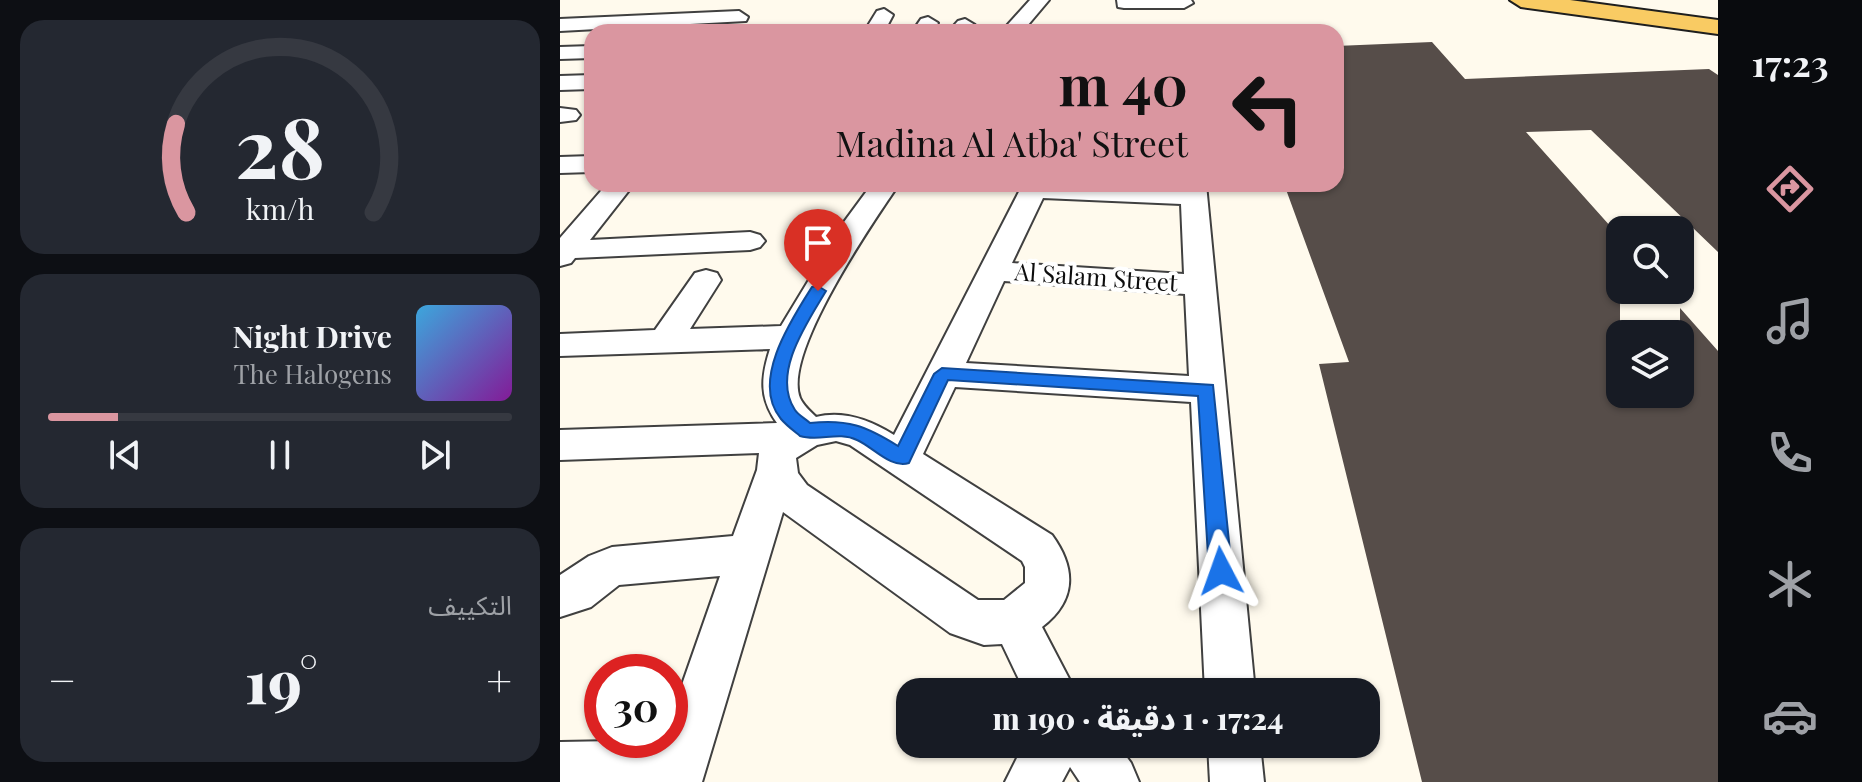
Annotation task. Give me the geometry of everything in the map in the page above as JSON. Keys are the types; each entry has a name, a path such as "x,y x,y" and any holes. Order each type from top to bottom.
{"main road":[{"path":"1521,0 1718,27"}],"street":[{"path":"1018,24 1040,0"},
{"path":"1114,22 1125,2 1184,7"},
{"path":"565,25 596,5"},
{"path":"584,24 739,16"},
{"path":"560,53 584,52"},
{"path":"560,83 584,82"},
{"path":"560,165 584,164"},
{"path":"562,252 614,192"},
{"path":"560,445 792,447 836,427 862,434 1037,548 1047,566 1046,587 1035,607 1014,620 989,625 966,618 793,497 792,447 787,414 777,381 791,337 858,222 880,192"},
{"path":"902,458 1032,192"},
{"path":"1194,192 1229,678"},
{"path":"562,252 750,241"},
{"name":"Al Salam Street","path":"993,271 1200,285"},
{"path":"665,341 706,280"},
{"path":"560,345 791,337"},
{"path":"942,374 1206,390"},
{"path":"560,769 678,772 749,554 792,447"},
{"path":"560,596 578,592 612,566 749,554"},
{"path":"1014,620 1044,678"},
{"path":"1032,782 1046,758"},
{"path":"1095,758 1112,782"},
{"path":"1235,758 1237,782"}],"building":[{"path":"1432,42 1465,79 1709,69 1718,75 1718,252 1694,229 1694,216 1681,216 1591,130 1526,132 1606,221 1606,304 1620,304 1620,320 1606,320 1606,408 1694,408 1694,324 1718,351 1718,782 1422,782 1319,364 1349,362 1287,192 1344,192 1344,46"},
{"path":"1680,308 1691,320 1680,320"}],"route":[{"path":"818,291 791,337 777,381 787,414 807,431 836,427 862,434 902,458 942,374 1206,390 1221,571"}]}
